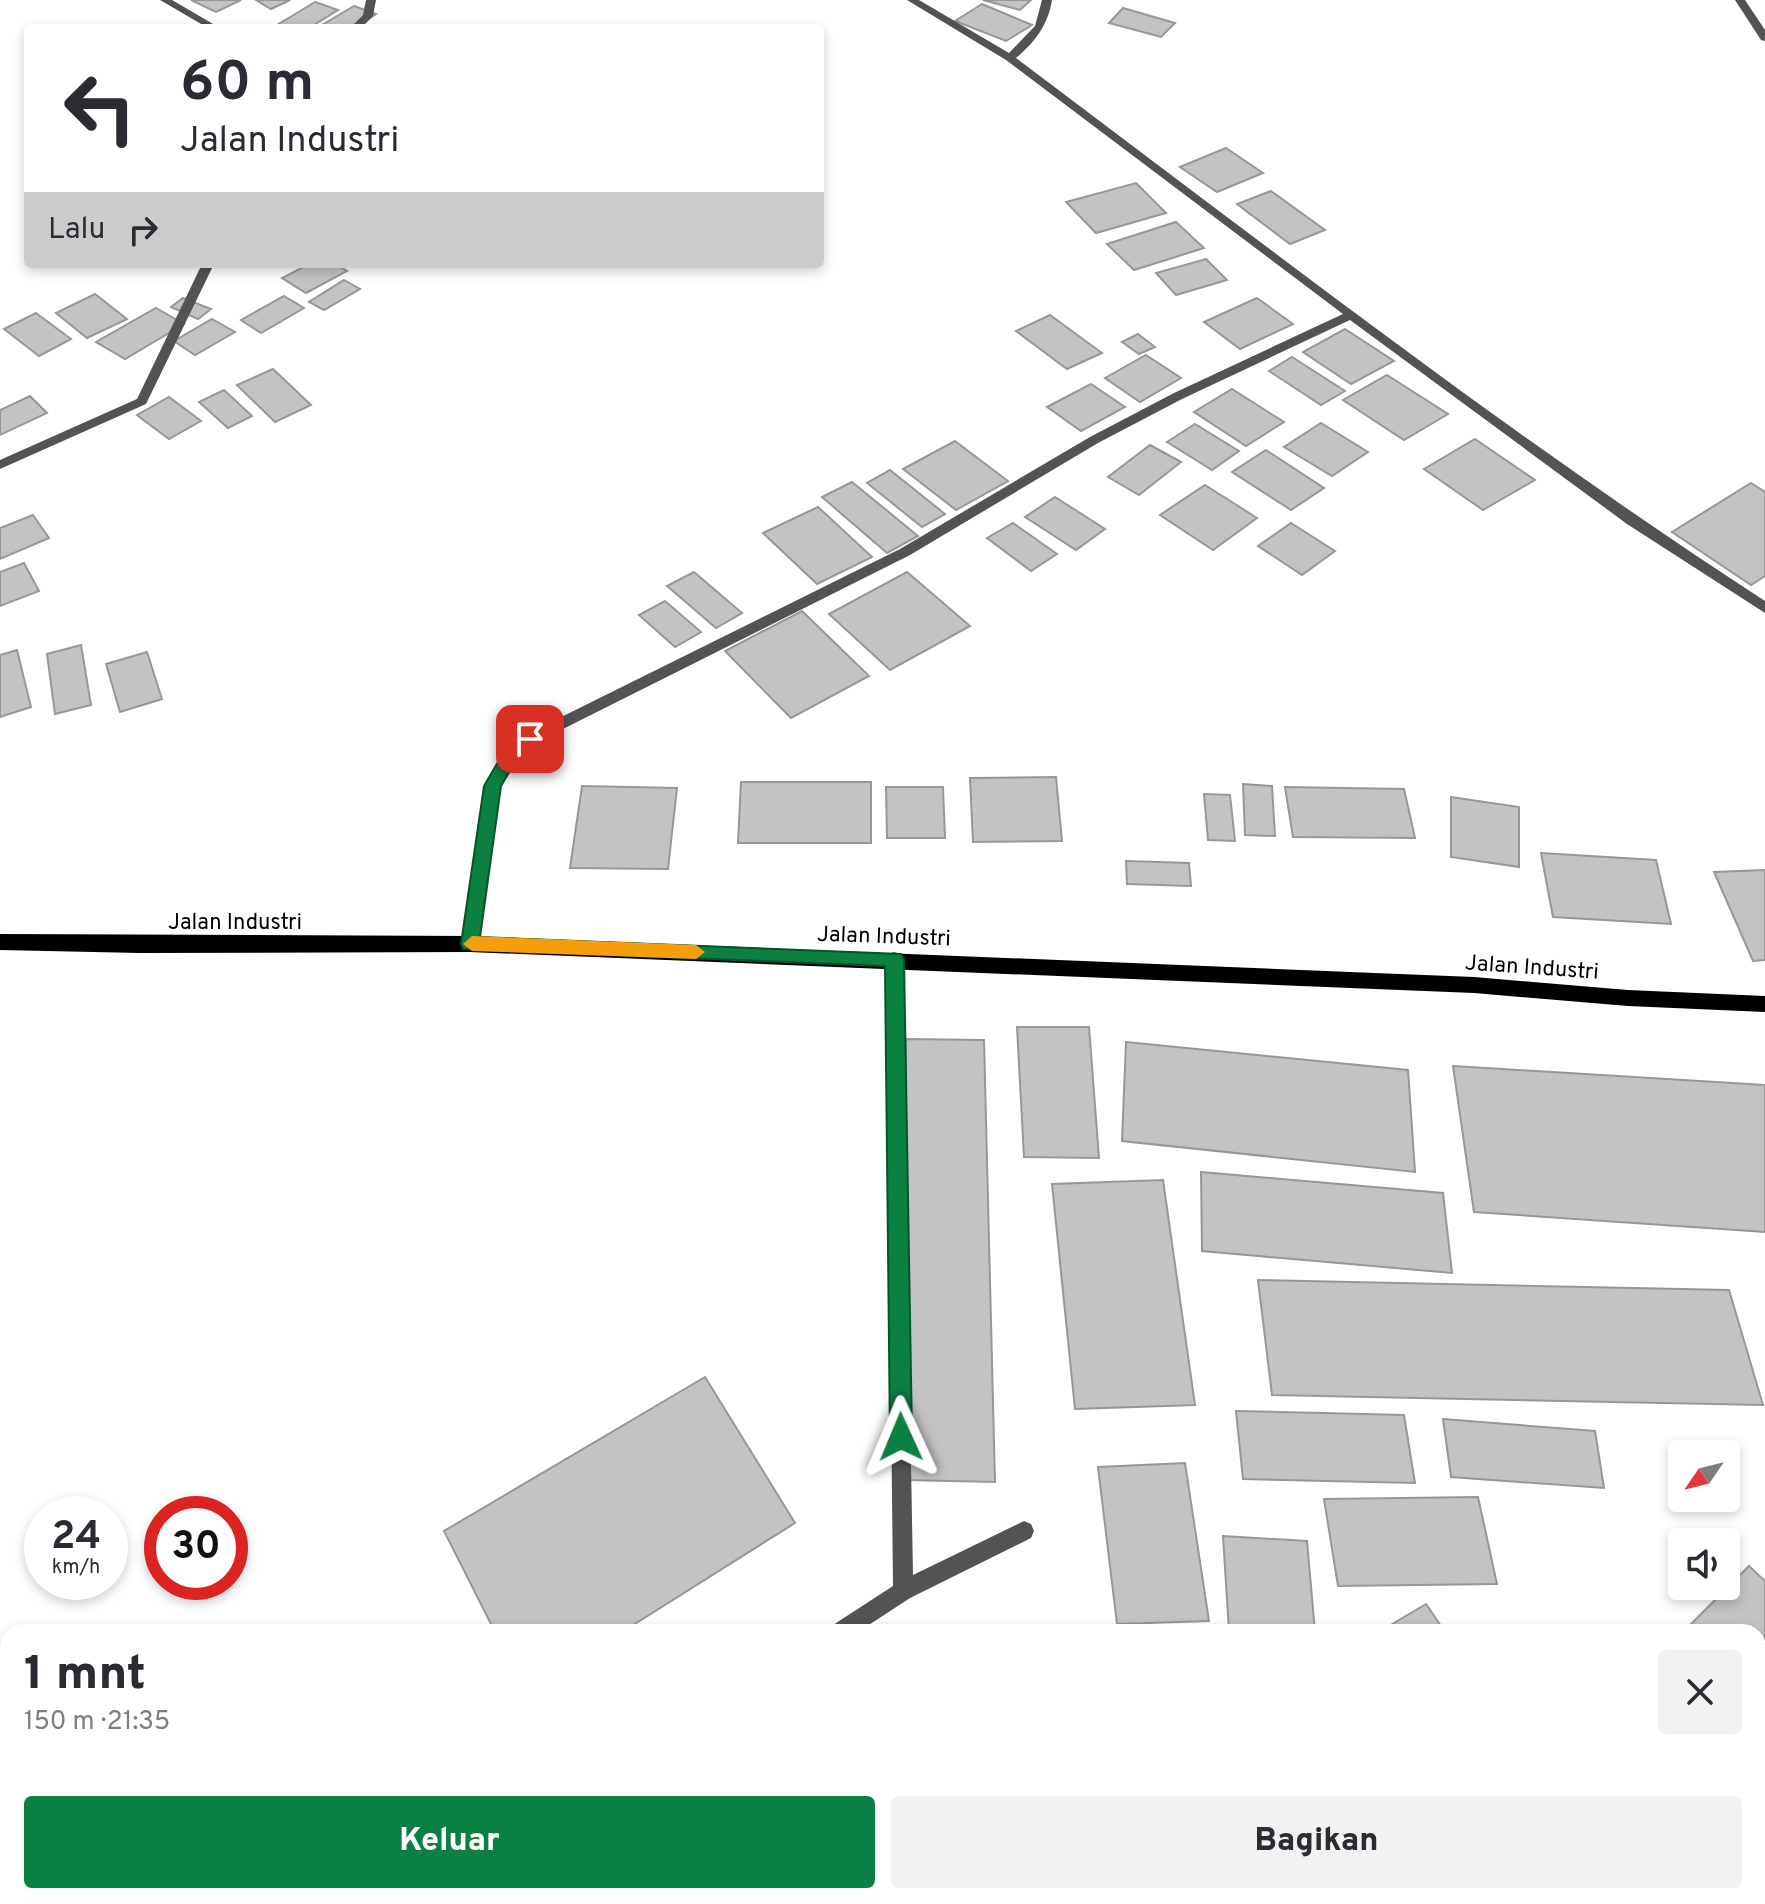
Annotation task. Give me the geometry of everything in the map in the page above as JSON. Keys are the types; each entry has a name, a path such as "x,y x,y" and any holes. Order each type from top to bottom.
{"main road":[{"name":"Jalan Industri","path":"0,942 140,945 470,944 1474,985 1628,998 1765,1004"}],"street":[{"path":"165,0 208,24"},
{"path":"359,24 368,16 371,0"},
{"path":"912,0 1010,58 1349,316 1632,521 1765,608"},
{"path":"1010,58 1031,42 1041,26 1047,0"},
{"path":"1740,0 1765,38"},
{"path":"0,465 142,401 206,268"},
{"path":"470,944 493,786 511,754 530,739 905,552 1094,440 1178,396 1349,316"},
{"path":"894,959 903,1591"},
{"path":"852,1624 903,1591 1024,1531"}],"building":[{"path":"191,0 241,0 216,12"},
{"path":"256,0 290,0 271,9"},
{"path":"983,0 1031,0 1020,10"},
{"path":"315,2 338,10 315,24 279,24"},
{"path":"982,4 1032,25 1006,41 955,21"},
{"path":"354,6 376,14 360,24 324,24"},
{"path":"1123,8 1175,23 1161,37 1109,23"},
{"path":"1226,148 1263,173 1217,192 1180,167"},
{"path":"1136,183 1166,213 1096,233 1066,202"},
{"path":"1271,191 1325,230 1290,244 1237,204"},
{"path":"1176,222 1204,248 1134,270 1107,244"},
{"path":"1206,259 1227,280 1176,295 1156,273"},
{"path":"301,268 342,268 347,271 306,293 282,278"},
{"path":"344,280 360,289 324,310 309,302"},
{"path":"95,294 127,319 87,338 56,313"},
{"path":"284,296 304,308 261,333 241,320"},
{"path":"183,298 211,309 198,319 171,307"},
{"path":"1257,298 1293,324 1240,349 1204,322"},
{"path":"156,308 184,324 125,359 96,342"},
{"path":"36,313 71,339 39,356 4,329"},
{"path":"1050,315 1102,353 1067,369 1016,331"},
{"path":"212,319 235,332 195,355 174,341"},
{"path":"1345,329 1394,361 1351,384 1303,352"},
{"path":"1138,334 1155,347 1139,354 1122,342"},
{"path":"1146,355 1181,378 1140,402 1105,378"},
{"path":"1292,357 1345,391 1321,405 1269,371"},
{"path":"273,369 311,405 275,422 237,385"},
{"path":"1387,375 1448,414 1404,440 1343,400"},
{"path":"1091,384 1125,407 1081,431 1047,407"},
{"path":"1232,389 1284,422 1246,446 1194,412"},
{"path":"224,390 252,416 228,428 199,402"},
{"path":"30,396 47,413 0,435 0,410"},
{"path":"169,397 201,421 169,439 137,415"},
{"path":"1321,423 1368,452 1332,476 1284,447"},
{"path":"1195,424 1239,451 1212,470 1167,442"},
{"path":"1475,439 1535,480 1483,510 1424,469"},
{"path":"955,441 1008,481 956,510 903,469"},
{"path":"1150,445 1181,462 1139,495 1108,477"},
{"path":"1266,450 1324,488 1291,510 1232,472"},
{"path":"890,470 945,514 922,527 867,483"},
{"path":"852,482 918,536 887,553 822,497"},
{"path":"1751,483 1765,492 1765,576 1751,585 1672,532"},
{"path":"1205,485 1257,518 1213,550 1160,515"},
{"path":"1055,497 1105,529 1076,550 1025,517"},
{"path":"818,507 872,557 817,584 763,533"},
{"path":"33,515 49,538 0,559 0,528"},
{"path":"1013,523 1057,554 1031,571 987,538"},
{"path":"1291,523 1335,551 1302,575 1258,546"},
{"path":"24,563 39,591 0,606 0,572"},
{"path":"694,572 742,613 716,628 667,586"},
{"path":"907,572 970,626 890,670 829,614"},
{"path":"665,601 701,632 675,647 639,615"},
{"path":"802,611 869,676 791,718 725,651"},
{"path":"81,645 91,705 55,714 47,654"},
{"path":"17,650 31,707 0,717 0,655"},
{"path":"147,652 162,699 120,712 106,664"},
{"path":"1056,777 1062,841 973,842 970,778"},
{"path":"741,782 871,782 871,843 738,843"},
{"path":"1243,784 1272,786 1275,836 1245,835"},
{"path":"582,786 677,788 668,869 570,868"},
{"path":"886,787 943,787 945,838 887,838"},
{"path":"1285,787 1404,789 1415,838 1293,837"},
{"path":"1204,794 1230,795 1235,841 1208,840"},
{"path":"1451,797 1519,807 1519,867 1451,857"},
{"path":"1541,853 1656,860 1671,924 1553,917"},
{"path":"1126,861 1189,863 1191,886 1127,884"},
{"path":"1765,870 1765,960 1753,961 1714,872"},
{"path":"1017,1027 1089,1027 1099,1158 1024,1157"},
{"path":"906,1039 984,1040 995,1482 905,1480"},
{"path":"1126,1042 1408,1070 1415,1172 1122,1141"},
{"path":"1453,1066 1765,1085 1765,1232 1474,1212"},
{"path":"1201,1172 1443,1193 1452,1273 1202,1251"},
{"path":"1163,1180 1195,1405 1075,1409 1052,1184"},
{"path":"1258,1280 1729,1290 1763,1405 1272,1395"},
{"path":"705,1377 795,1523 635,1624 491,1624 444,1531"},
{"path":"1236,1411 1404,1415 1415,1483 1243,1479"},
{"path":"1443,1419 1595,1431 1604,1488 1451,1477"},
{"path":"1185,1463 1209,1621 1117,1624 1098,1467"},
{"path":"1478,1497 1497,1584 1338,1586 1324,1499"},
{"path":"1223,1536 1307,1541 1314,1624 1229,1624"},
{"path":"1749,1566 1765,1581 1765,1624 1691,1624 1715,1600 1740,1600 1740,1575"},
{"path":"1426,1604 1440,1624 1392,1624"}],"slow traffic":[{"path":"472,944 696,952"}],"route":[{"path":"530,739 511,754 493,786 470,944 894,959 901,1437"}]}
